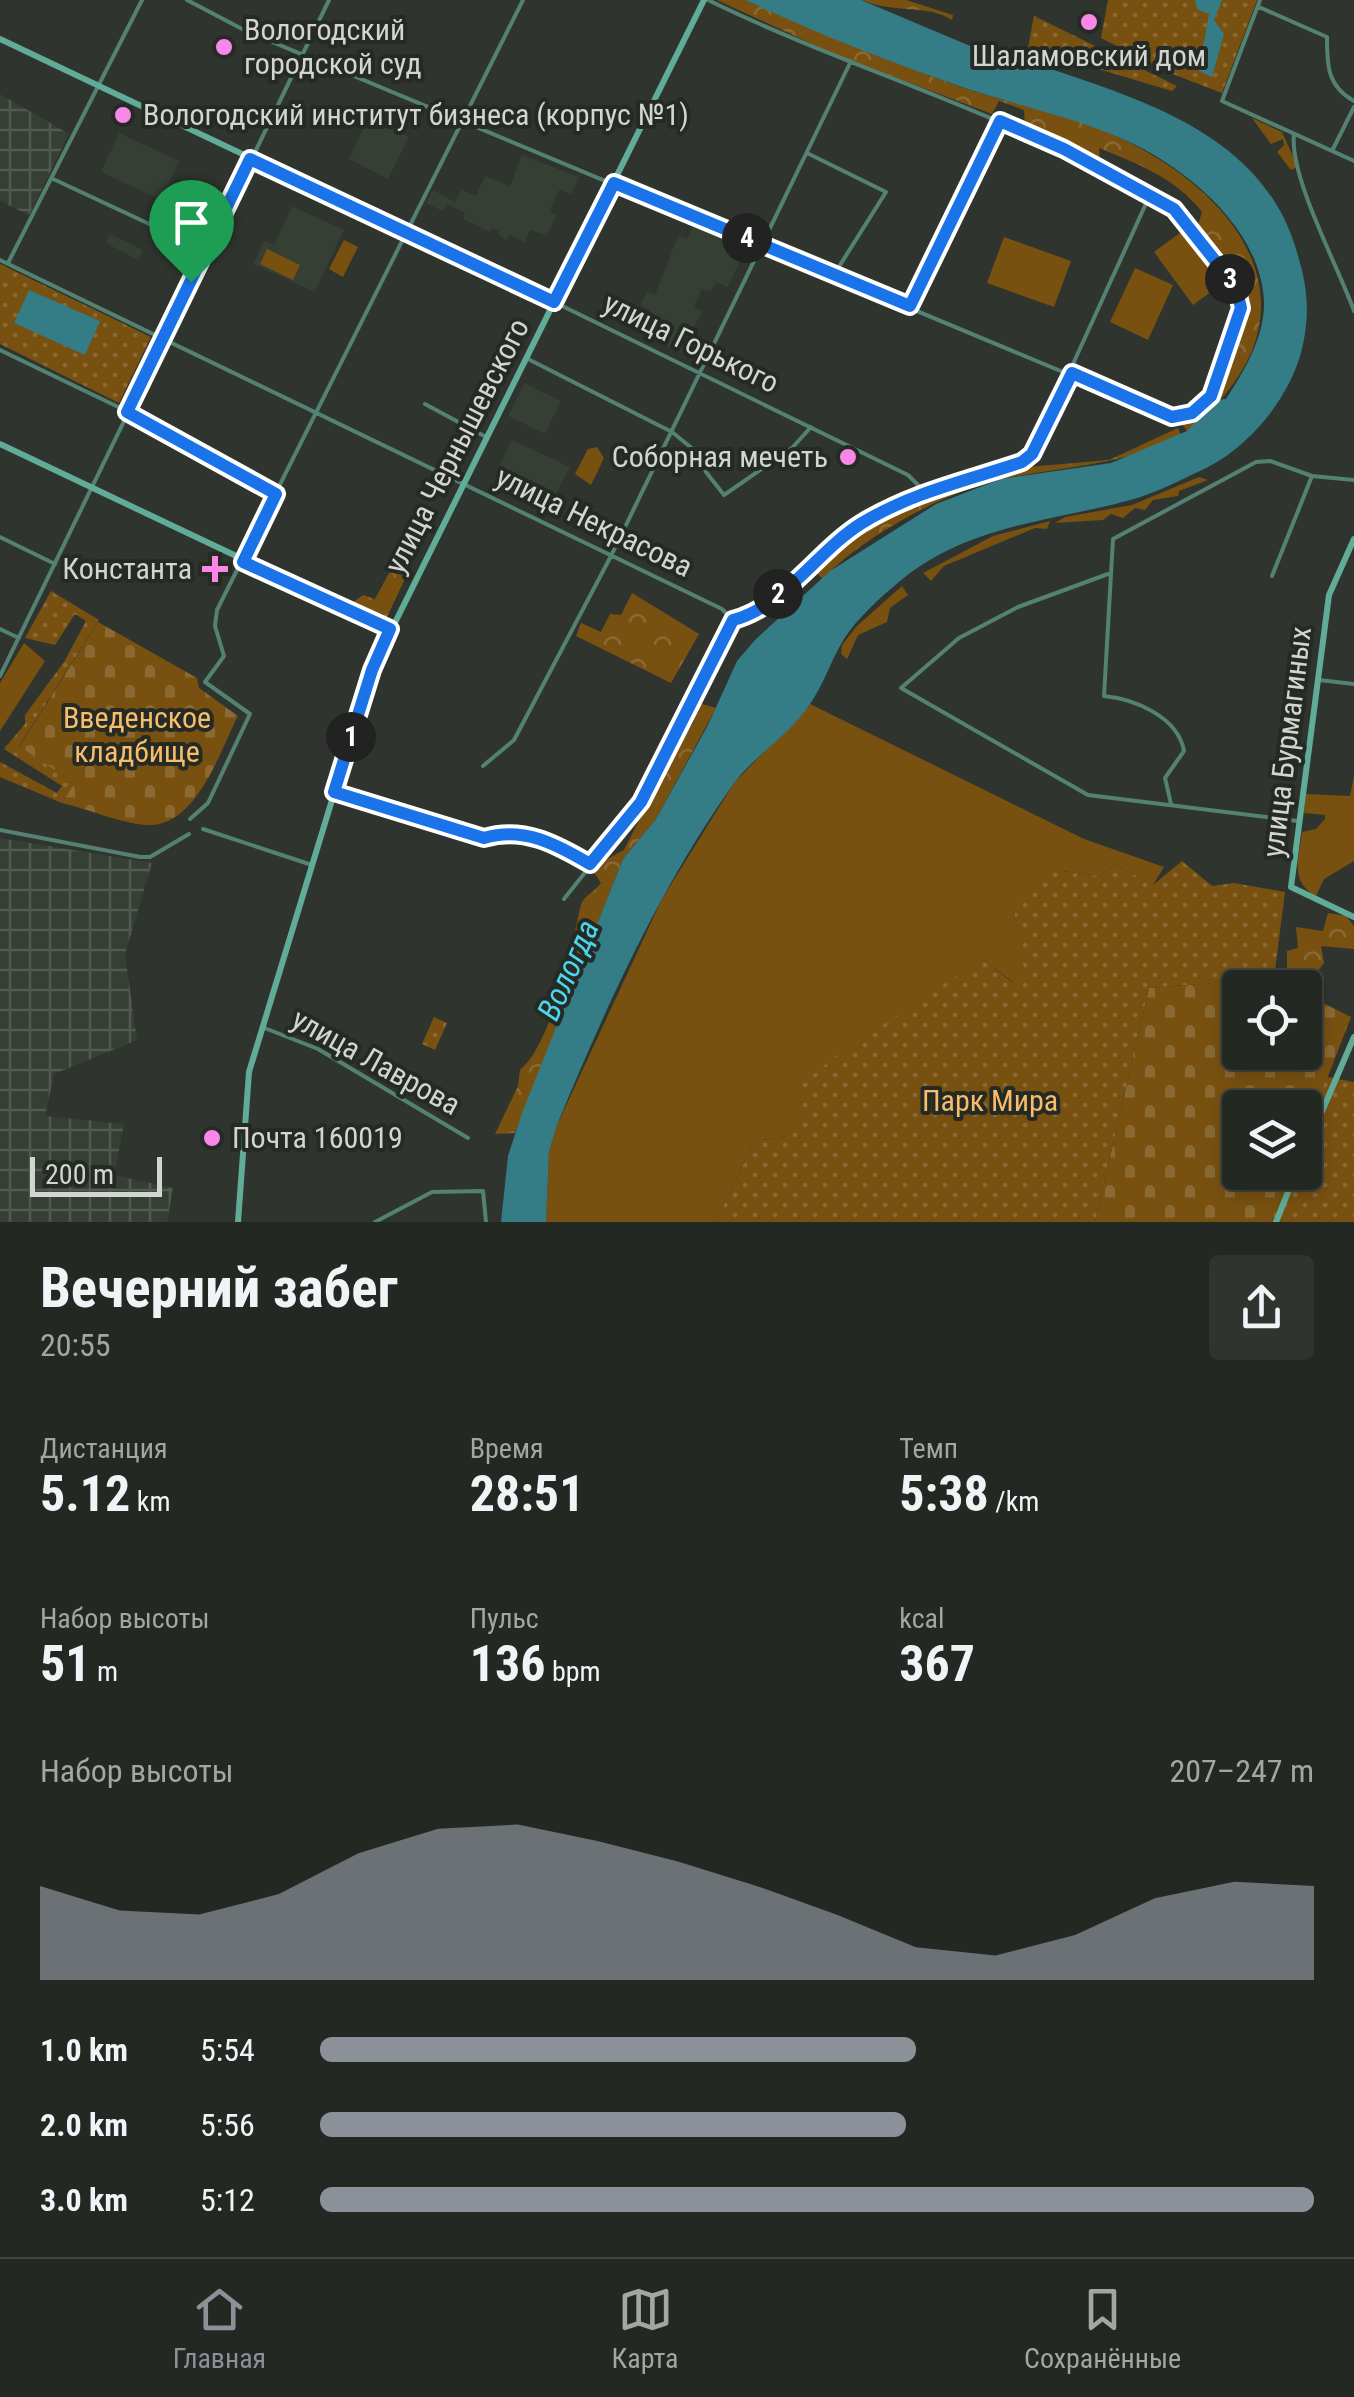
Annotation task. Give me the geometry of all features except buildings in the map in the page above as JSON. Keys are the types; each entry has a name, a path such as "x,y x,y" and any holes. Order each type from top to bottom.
{"street":[{"path":"8,264 142,0"},
{"path":"186,0 302,54 1166,415 1184,416 1211,396 1242,300 1189,223 1064,149 708,0"},
{"path":"0,676 329,0"},
{"path":"190,819 208,803 250,714 205,679 224,656 215,616 404,230 523,0"},
{"name":"улица Чернышевского","path":"238,1222 246,1088 372,670 708,0"},
{"path":"1332,151 1354,104 1339,92 1328,73 1328,36 1259,3 1222,101 1294,134 1354,161"},
{"name":"улица Горького","path":"0,39 702,372 908,476 924,490"},
{"path":"483,766 514,740 611,556 851,62"},
{"path":"910,306 1000,121"},
{"path":"1294,134 1298,161 1334,270 1354,311"},
{"path":"807,153 885,189 835,274"},
{"path":"51,178 206,251"},
{"path":"564,899 641,802 733,620 750,616 772,601 842,536 924,490 1022,462 1032,454 1149,197"},
{"name":"улица Некрасова","path":"0,260 722,609 733,620"},
{"path":"0,350 127,412 276,494"},
{"path":"526,358 672,432 699,454 706,472 724,495 770,465 810,427"},
{"path":"425,404 486,438"},
{"path":"0,444 390,629"},
{"path":"1172,807 1164,783 1184,751 1181,741 1147,708 1104,696 1112,539 1256,462 1270,461 1312,476 1354,480"},
{"path":"1272,576 1312,476"},
{"path":"0,537 55,564"},
{"name":"улица Бурмагиных","path":"1354,539 1331,586 1291,887 1354,917"},
{"path":"1108,574 1018,607 959,638 901,688 1088,796 1298,820"},
{"path":"0,629 19,638"},
{"path":"1317,680 1354,684"},
{"path":"334,792 484,838 501,832 524,834 557,845 590,864"},
{"path":"203,829 313,865"},
{"path":"0,830 140,858 150,857 189,834"},
{"name":"улица Лаврова","path":"262,1027 318,1049 468,1138"},
{"path":"1322,1112 1354,1038"},
{"path":"375,1222 432,1192 483,1190 486,1222"},
{"path":"1276,1222 1289,1190"},
{"path":"390,1214 394,1222"}],"shaded area":[{"path":"0,94 69,134 29,215 0,201"},
{"path":"369,117 409,137 388,179 349,159"},
{"path":"119,133 179,161 161,200 101,172"},
{"path":"522,155 579,177 572,194 559,190 550,212 557,215 547,236 530,230 525,243 510,234 507,240 498,235 499,230 492,228 490,232 463,219 465,213 447,204 442,211 426,203 433,190 455,202 462,190 476,196 485,176 510,186"},
{"path":"292,206 344,230 315,292 253,264 264,241 274,245"},
{"path":"693,226 746,249 728,287 716,282 711,292 702,289 694,307 702,311 682,353 640,333 650,311 640,305 647,292 655,295 678,236 687,239"},
{"path":"110,234 143,250 138,260 106,243"},
{"path":"524,383 561,401 545,434 508,416"},
{"path":"512,440 570,467 551,503 495,476"},
{"path":"0,838 152,863 125,954 137,1040 54,1074 45,1116 124,1124 114,1175 173,1188 167,1222 0,1222"}],"green space":[{"path":"717,0 745,0 936,78 1079,121 1164,162 1204,193 1235,228 1254,266 1261,306 1253,347 1229,389 1187,431 1180,421 1212,396 1244,305 1238,287 1197,228 1202,212 1180,190 1155,173 1099,148 1100,161 1141,180 1143,189 1076,150 1025,129 1024,110 999,101 992,114 834,54"},
{"path":"861,0 906,0 953,15 952,20 932,12"},
{"path":"1108,0 1257,0 1222,93 1175,75 1101,38"},
{"path":"1034,16 1177,86 1172,91 1028,48"},
{"path":"1252,118 1282,132 1298,167 1291,170 1277,152 1284,145 1283,139 1271,144"},
{"path":"1188,227 1227,280 1193,305 1154,252"},
{"path":"1004,237 1071,261 1054,307 987,283"},
{"path":"344,240 358,247 343,277 329,269"},
{"path":"267,249 300,265 293,280 260,264"},
{"path":"0,264 151,337 119,403 0,344"},
{"path":"1135,268 1173,285 1148,340 1110,322"},
{"path":"1178,428 1181,435 1138,453 1094,464 1003,479 957,494 882,532 823,579 815,572 815,565 873,525 883,512 910,498 955,489 1015,468 1109,460"},
{"path":"597,447 604,458 591,485 575,474 588,449"},
{"path":"1199,477 1208,480 1179,491 1178,496 1153,500 1145,510 1135,508 1123,518 1111,514 1103,520 1055,523 1065,517 1132,505"},
{"path":"1050,521 1047,529 1035,528 944,566 931,581 923,573 993,536"},
{"path":"396,560 411,566 386,619 352,603 363,595 375,599"},
{"path":"902,586 908,595 890,608 887,622 858,635 847,659 841,654 842,645 857,626"},
{"path":"51,591 99,620 19,746 74,783 62,803 0,777 0,762 57,793 62,786 4,749 25,724 25,715 64,662 86,621 75,614 55,645 25,638"},
{"path":"632,593 699,634 671,683 576,636 581,623 601,632 610,614 621,615"},
{"name":"Введенское кладбище","path":"98,622 197,678 199,688 238,716 193,801 164,823 136,824 62,803 74,783 19,747"},
{"path":"24,643 45,661 0,731 0,683"},
{"path":"699,703 716,708 656,819 623,859 515,1133 495,1134 518,1086 520,1070 532,1057 551,1016 581,905 601,883 591,868 624,850 670,759 693,723"},
{"path":"810,704 1084,839 1164,867 1153,885 1116,865 1099,876 1062,871 1014,910 1025,970 1013,982 982,959 903,1017 823,1089 786,1137 754,1141 716,1222 546,1222 549,1152 557,1125 662,899 734,783"},
{"path":"1354,776 1354,861 1324,879 1316,896 1302,883 1298,860 1302,832 1316,829 1325,815 1304,813 1306,794 1350,796"},
{"name":"Парк Мира","path":"1182,861 1212,886 1234,883 1285,892 1275,970 1222,970 1222,982 1149,988 1095,1222 716,1222 754,1141 786,1137 802,1108 800,1086 834,1057 982,959 1012,982 1024,970 1014,910 1038,875 1061,871 1099,876 1116,865 1153,885"},
{"path":"1328,913 1346,916 1354,926 1354,949 1321,946 1324,963 1319,970 1287,970 1287,951 1298,948 1296,927 1323,931"},
{"path":"1222,982 1222,1070 1322,1070 1322,1002 1351,1017 1322,1091 1222,1090 1222,1190 1283,1190 1271,1222 1095,1222 1149,988"},
{"path":"434,1017 447,1023 435,1050 422,1044"},
{"path":"1327,1077 1354,1082 1354,1222 1271,1222 1283,1190 1322,1190 1322,1090"}],"water":[{"path":"745,0 861,0 982,51 996,50 1128,96 1172,115 1212,139 1247,167 1275,203 1295,246 1306,297 1302,349 1288,386 1265,420 1219,461 1134,499 1013,527 955,547 900,581 862,616 844,639 810,704 732,786 657,908 614,994 557,1125 549,1152 546,1222 501,1222 508,1156 522,1113 623,859 656,819 708,725 737,661 830,571 936,504 1001,479 1111,463 1187,431 1216,400 1226,399 1261,328 1264,301 1259,272 1248,246 1211,198 1162,160 1111,134 909,68"},
{"path":"1195,0 1222,0 1214,20 1224,34 1212,77 1199,71 1209,14 1197,9"},
{"path":"29,290 100,321 85,355 14,323"}],"place":[{"name":"Шаламовский дом","path":"1089,22"},
{"name":"Вологодский городской суд","path":"224,47"},
{"name":"Вологодский институт бизнеса (корпус №1)","path":"123,115"},
{"name":"Соборная мечеть","path":"848,457"},
{"name":"Константа","path":"215,569"},
{"name":"Почта 160019","path":"212,1138"}],"route":[{"path":"1000,121 1064,149 1174,209 1189,223 1236,287 1242,306 1211,396 1192,413 1172,417 1072,373 1032,454 1022,462 910,496 833,542 772,601 750,616 733,620 710,657 658,773 608,847 590,864 557,845 524,834 501,832 484,838 334,792 372,670 390,629 243,562 276,494 127,412 191,282 250,159 554,302 614,183 910,306 1000,121"}],"water label":[{"name":"Вологда","path":"568,970"}]}
